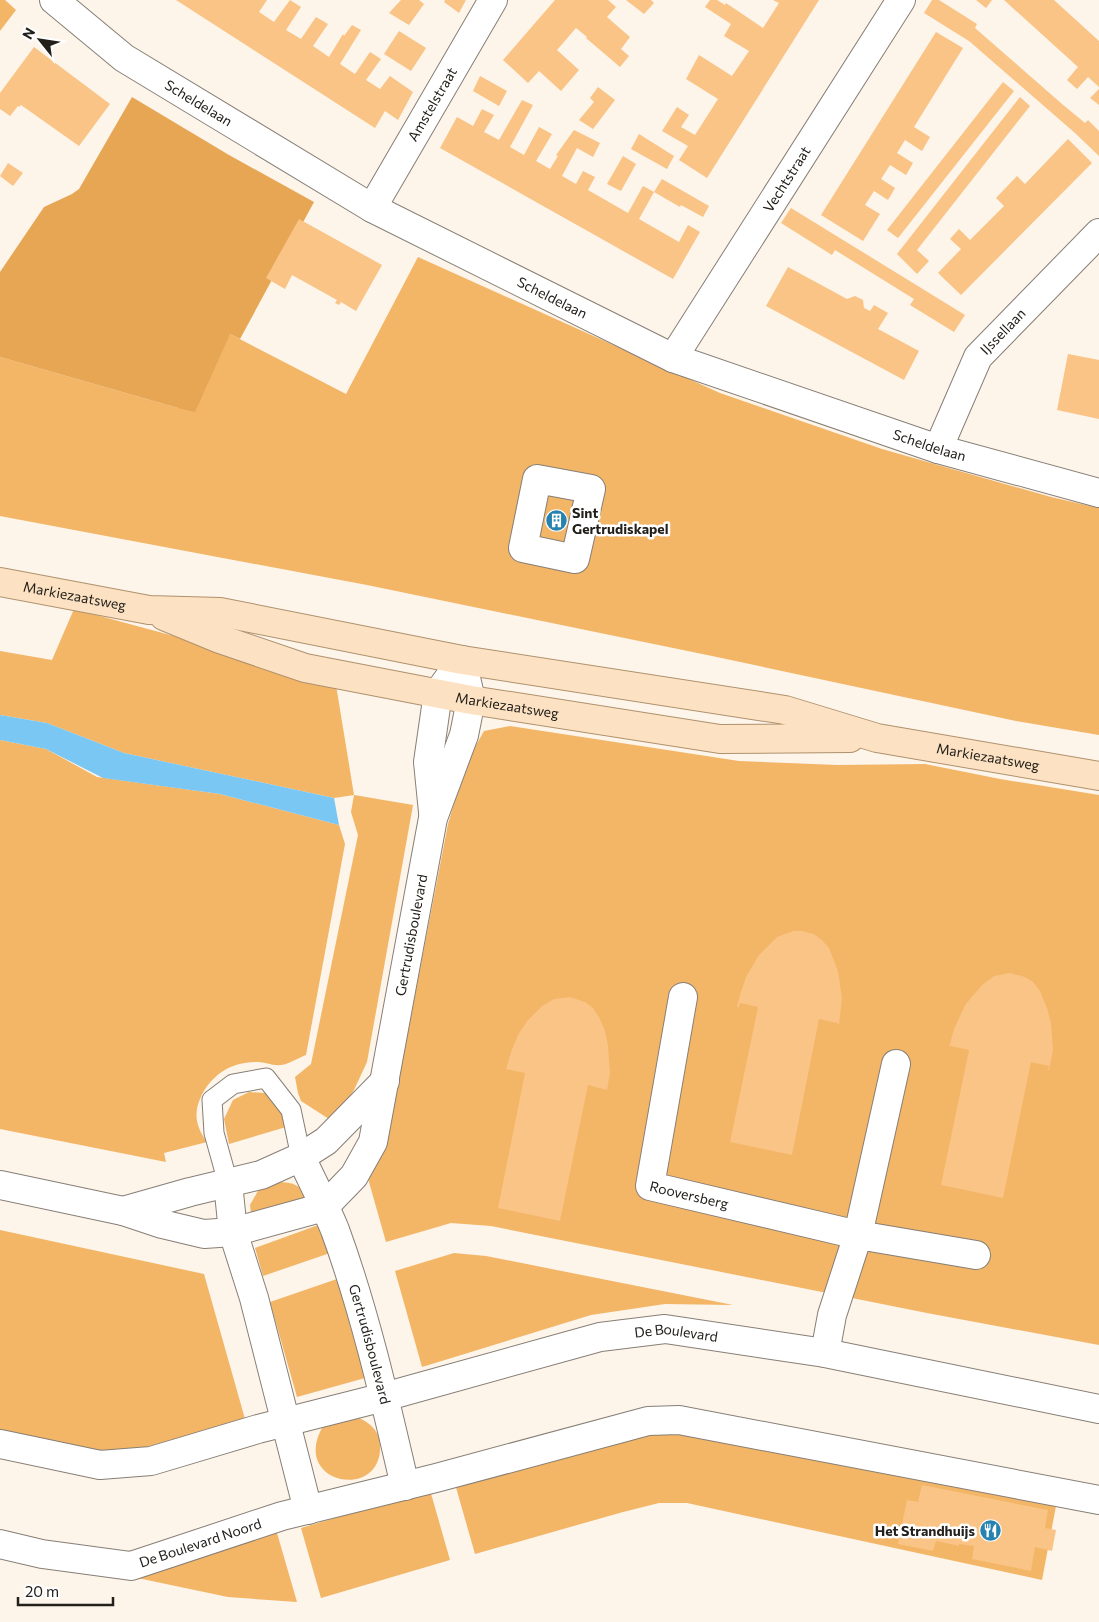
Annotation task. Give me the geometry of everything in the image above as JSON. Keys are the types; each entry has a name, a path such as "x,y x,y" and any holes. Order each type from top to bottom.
{"main road":[{"name":"Markiezaatsweg","path":"0,582 149,610 220,612 462,660 785,710 877,738 1099,776"},
{"name":"Markiezaatsweg","path":"149,610 220,639 305,668 471,700 720,739 877,738"}],"street":[{"name":"Scheldelaan","path":"54,0 124,58 372,208 673,358 938,449 1099,493"},
{"name":"Amstelstraat","path":"372,208 493,0"},
{"name":"Vechtstraat","path":"673,358 901,0"},
{"name":"IJssellaan","path":"938,449 978,357 1099,233"},
{"name":"Gertrudisboulevard","path":"434,818 428,762 438,693 462,660"},
{"name":"Gertrudisboulevard","path":"324,1207 354,1176 373,1142 434,818 464,735 471,700 462,660"},
{"name":"Rooversberg","path":"683,997 650,1186 858,1235 976,1255"},
{"path":"825,1353 832,1315 858,1235 896,1064"},
{"path":"123,1211 261,1174 301,1157 326,1141 385,1081"},
{"name":"Gertrudisboulevard","path":"301,1157 334,1227 349,1270 384,1397 405,1486"},
{"path":"228,1183 233,1232 254,1298 284,1422 295,1513 648,1422 679,1420 1099,1500"},
{"path":"0,1186 123,1211 162,1224 204,1234 233,1232 324,1207"},
{"name":"De Boulevard","path":"0,1444 100,1465 150,1461 258,1428 384,1397 600,1337 665,1329 825,1353 1099,1409"},
{"name":"De Boulevard Noord","path":"0,1544 42,1554 131,1566 295,1513"}],"lane":[{"path":"228,1183 214,1133 212,1100 233,1084 266,1078 291,1110 301,1157"}],"shaded area":[{"path":"0,0 5,0 16,10 0,31"},
{"path":"132,97 229,155 314,202 240,339 230,334 195,412 0,357 0,272 44,207 79,189"},
{"path":"418,257 720,393 882,449 1051,497 1099,508 1099,735 1016,721 367,585 0,516 0,357 178,408 230,334 346,394"},
{"path":"74,609 196,642 336,685 354,795 334,798 124,753 47,723 0,715 0,651 52,660"},
{"path":"510,726 739,761 837,765 925,764 1000,779 1099,795 1099,1345 927,1313 491,1226 451,1223 386,1242 367,1175 383,1148 390,1125 448,824 466,763 484,731"},
{"path":"0,740 46,749 97,777 220,794 339,825 345,844 306,1055 281,1065 258,1062 239,1064 216,1076 204,1090 197,1110 197,1121 207,1142 164,1153 166,1162 0,1129"},
{"path":"354,795 413,805 367,1062 354,1090 342,1109 329,1119 301,1101 295,1077 311,1064 358,835 351,812"},
{"path":"249,1092 265,1093 279,1104 286,1127 229,1144 224,1119 233,1100"},
{"path":"276,1182 297,1186 304,1192 310,1202 252,1222 250,1205 259,1189"},
{"path":"321,1224 330,1253 263,1276 255,1248"},
{"path":"0,1230 204,1274 245,1419 125,1453 102,1452 0,1431"},
{"path":"454,1253 486,1256 733,1305 665,1304 591,1315 422,1367 395,1271"},
{"path":"337,1279 365,1378 297,1397 270,1302"},
{"path":"353,1416 363,1420 375,1430 380,1444 377,1462 368,1474 355,1479 340,1479 327,1473 318,1462 316,1446 323,1426"},
{"path":"695,1430 1056,1506 1042,1580 687,1503 659,1503 475,1554 455,1484 650,1431"},
{"path":"430,1490 450,1560 321,1598 301,1528"},
{"path":"277,1533 297,1602 228,1597 85,1567 193,1556"}],"water":[{"path":"0,715 47,723 124,753 334,798 339,825 220,794 103,778 46,749 0,740"}],"building":[{"path":"176,0 267,0 259,12 274,22 290,0 301,7 286,30 301,39 316,17 328,24 313,46 329,57 343,34 344,36 352,25 361,30 340,64 355,74 370,52 381,59 366,80 380,89 390,76 413,92 398,120 385,111 375,128"},
{"path":"401,0 419,0 424,4 409,25 389,13"},
{"path":"445,0 466,0 459,13 444,2"},
{"path":"555,0 608,0 616,7 607,17 630,37 621,49 629,56 620,67 576,28 557,50 579,70 561,91 539,71 528,83 503,60"},
{"path":"626,0 651,0 654,3 644,14"},
{"path":"710,0 717,0 725,5 726,3 763,28 779,3 773,0 819,0 707,178 679,160 688,146 662,131 677,107 689,115 681,127 695,135 718,99 686,79 699,55 732,76 749,51 724,36 731,24 705,7"},
{"path":"932,0 939,0 977,24 975,28 1062,104 1085,123 1088,120 1099,131 1099,156 969,41 924,13"},
{"path":"976,0 992,0 986,8"},
{"path":"1004,0 1054,0 1099,41 1099,87 1088,77 1077,89 1067,80 1078,67"},
{"path":"399,31 426,48 411,71 384,54"},
{"path":"936,32 963,48 914,127 930,137 922,151 905,140 897,153 913,163 906,175 890,165 881,179 895,188 888,200 874,191 865,205 880,214 863,241 821,215"},
{"path":"34,47 110,104 79,146 21,105 10,116 0,109 0,93"},
{"path":"480,76 507,91 499,106 473,91"},
{"path":"1003,82 1014,91 898,238 887,230"},
{"path":"598,87 615,100 593,129 579,120 594,102 590,98"},
{"path":"1099,89 1099,105 1090,98"},
{"path":"1020,97 1030,106 917,250 929,261 917,274 897,254"},
{"path":"522,100 533,105 510,147 524,155 539,127 552,134 536,161 550,169 558,156 556,155 574,130 600,143 593,157 577,148 562,176 576,184 583,171 595,177 588,190 628,213 643,186 654,192 639,219 679,242 688,225 700,232 673,279 440,148 457,117 473,126 482,109 494,115 484,132 499,140"},
{"path":"639,134 674,156 667,169 631,149"},
{"path":"1068,139 1092,163 961,295 938,273 961,249 950,239 959,229 970,240 1004,206 996,198 1017,176 1025,184"},
{"path":"623,156 636,164 621,191 607,184"},
{"path":"8,163 23,173 13,186 0,176"},
{"path":"662,179 709,206 703,217 681,205 680,207 654,192"},
{"path":"791,208 965,315 954,332 910,305 914,299 835,250 832,255 781,223"},
{"path":"299,219 382,265 356,311 341,302 339,305 335,303 337,300 292,275 285,289 266,278"},
{"path":"788,267 847,299 855,296 863,300 864,308 870,311 874,305 888,313 878,329 919,351 904,380 766,306"},
{"path":"1068,354 1099,360 1099,419 1057,410"},
{"name":"Sint Gertrudiskapel","path":"552,511 560,511 566,517 566,525 560,531 552,531 546,525 546,517"},
{"path":"793,931 814,934 829,948 838,971 842,998 839,1025 819,1019 792,1155 730,1142 758,1007 740,1003 739,1007 737,1007 740,995 746,977 759,955 777,937"},
{"path":"1010,973 1025,977 1033,982 1040,991 1051,1023 1053,1050 1049,1070 1049,1066 1031,1062 1003,1198 941,1185 969,1050 949,1047 954,1029 965,1005 982,985 994,976"},
{"path":"570,997 585,1002 593,1008 599,1017 605,1031 608,1046 610,1073 607,1090 588,1085 560,1221 498,1208 525,1073 506,1069 511,1052 518,1035 527,1021 542,1006 554,999"},
{"path":"922,1485 1048,1510 1045,1528 1056,1530 1052,1551 1035,1547 1031,1571 972,1559 974,1546 959,1544 959,1546 936,1541 933,1551 898,1544 907,1500 918,1502"}],"place":[{"name":"Sint Gertrudiskapel","path":"556,521"},
{"name":"Het Strandhuijs","path":"991,1531"}]}
